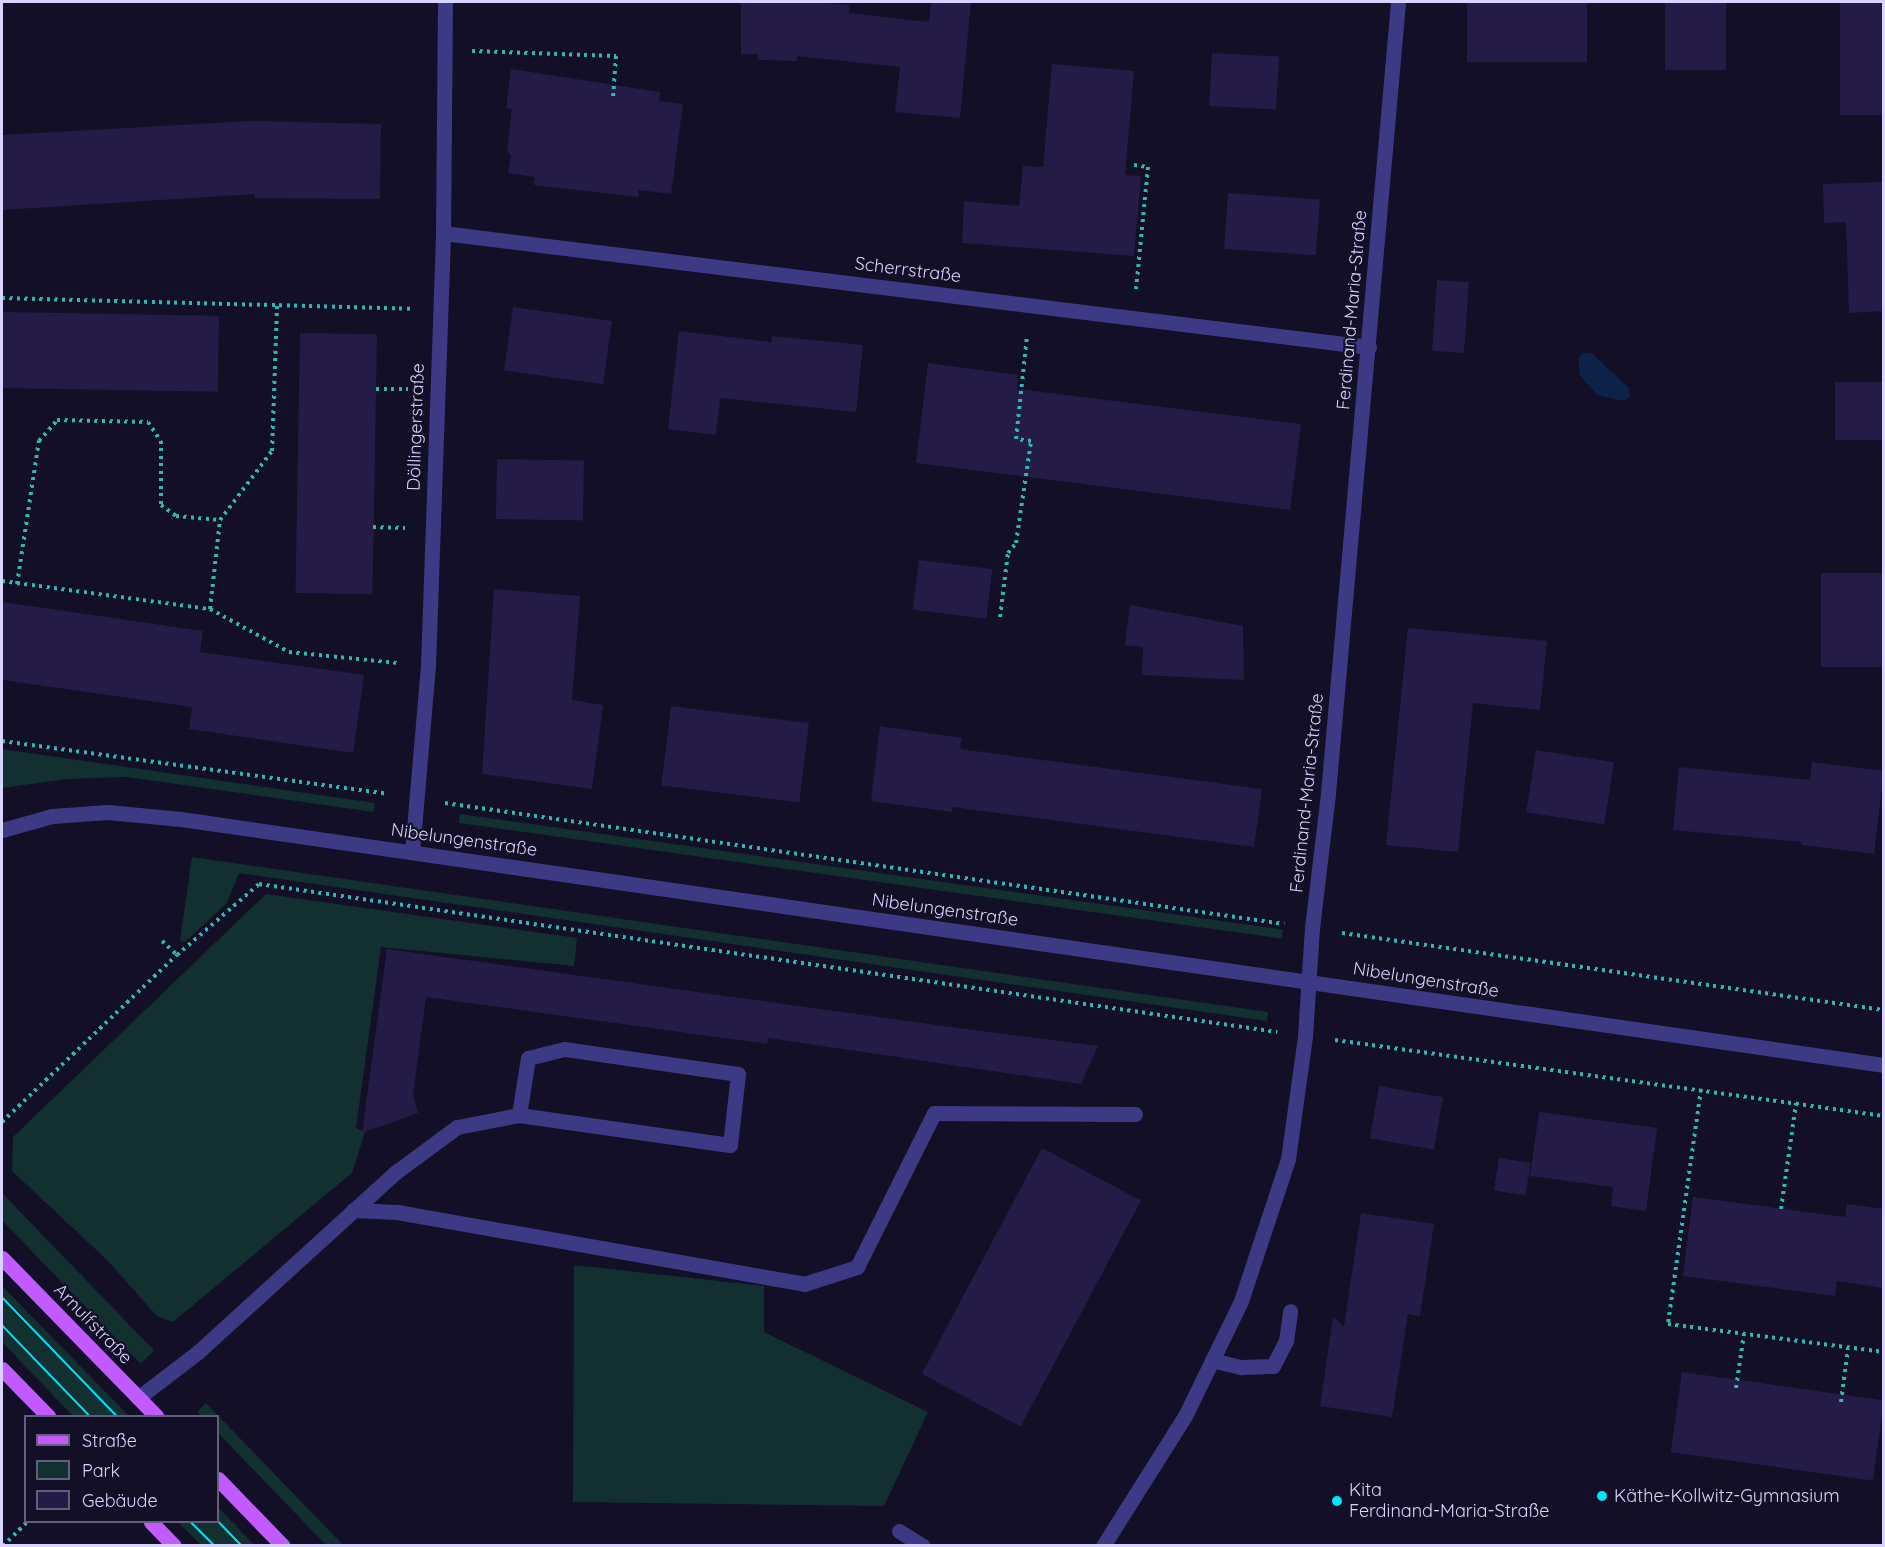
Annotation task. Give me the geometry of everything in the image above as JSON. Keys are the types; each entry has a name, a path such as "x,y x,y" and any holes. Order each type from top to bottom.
{"main road":[{"name":"Arnulfstraße","path":"2,1258 155,1415"},
{"path":"2,1369 47,1415"},
{"path":"219,1480 283,1545"},
{"path":"152,1523 174,1545"}],"street":[{"name":"Döllingerstraße","path":"412,852 419,799 428,666 443,233 445,2"},
{"name":"Ferdinand-Maria-Straße","path":"1103,1545 1185,1416 1240,1301 1284,1170 1305,1036 1312,928 1328,792 1398,2"},
{"name":"Scherrstraße","path":"443,233 1369,347"},
{"name":"Nibelungenstraße","path":"2,830 52,816 108,812 224,824 1884,1065"},
{"path":"138,1398 198,1352 396,1172 457,1127 519,1115 730,1145 738,1074 564,1049 528,1058 519,1115"},
{"path":"353,1210 397,1212 804,1284 857,1267 934,1113 1135,1114"},
{"path":"1212,1360 1240,1367 1274,1366 1286,1341 1290,1311"},
{"path":"899,1531 922,1545"}],"path":[{"path":"444,50 616,56 614,98"},
{"path":"1133,318 1148,167 1134,165"},
{"path":"2,298 440,309"},
{"path":"999,617 1008,553 1016,543 1031,441 1016,439 1031,305"},
{"path":"210,609 220,520 272,451 277,306"},
{"path":"18,584 39,441 57,420 148,422 161,441 161,506 176,516 220,520"},
{"path":"2,581 210,609 289,652 428,666"},
{"path":"2,741 1884,1010"},
{"path":"2,1122 177,955 259,884 1305,1036 1884,1116"},
{"path":"162,941 177,955"},
{"path":"1701,1089 1668,1324 1884,1353"},
{"path":"1781,1209 1796,1103"},
{"path":"1736,1388 1744,1334"},
{"path":"1841,1402 1848,1348"},
{"path":"3,1545 25,1523"},
{"path":"2,1539 10,1538"}],"green space":[{"path":"2,749 375,803 373,812 127,777 67,779 2,788"},
{"path":"460,814 1283,930 1282,939 459,823"},
{"path":"192,857 1268,1012 1267,1021 239,873 227,903 185,942 180,941"},
{"path":"266,894 577,938 574,966 381,947 356,1128 365,1132 352,1173 173,1322 157,1316 107,1260 12,1171 13,1137"},
{"path":"2,1193 154,1351 140,1364 2,1220"},
{"path":"574,1265 764,1286 764,1332 928,1412 884,1506 573,1502"},
{"path":"2,1286 128,1415 72,1415 2,1342"},
{"path":"206,1403 218,1415 201,1415 197,1412"},
{"path":"219,1416 343,1545 326,1545 219,1434"},
{"path":"219,1508 254,1545 201,1545 179,1523 219,1523"}],"water":[{"path":"1584,353 1592,353 1629,388 1630,396 1624,401 1597,395 1579,374 1579,357"}],"building":[{"path":"741,2 817,2 850,5 849,13 929,22 931,2 971,2 960,118 895,112 900,67 797,56 797,61 758,60 758,54 741,54"},
{"path":"1467,2 1587,2 1587,62 1467,62"},
{"path":"1665,2 1726,2 1726,70 1665,70"},
{"path":"1840,2 1884,2 1884,115 1840,115"},
{"path":"1212,53 1279,57 1276,109 1209,106"},
{"path":"1052,64 1134,71 1125,175 1141,176 1134,256 962,243 964,201 1019,206 1023,166 1043,167"},
{"path":"511,69 660,92 659,101 683,104 671,194 639,190 638,197 534,185 535,177 508,173 511,155 507,152 512,109 506,108"},
{"path":"250,121 381,124 380,199 255,198 255,194 2,210 2,135"},
{"path":"1884,182 1884,311 1849,313 1846,222 1824,223 1823,184"},
{"path":"1228,193 1320,199 1316,255 1224,249"},
{"path":"1437,280 1469,282 1464,353 1432,351"},
{"path":"513,307 612,321 603,384 504,370"},
{"path":"2,312 219,316 218,392 2,388"},
{"path":"679,331 771,342 772,336 863,345 856,412 720,398 716,435 668,429"},
{"path":"300,333 377,334 372,594 295,593"},
{"path":"928,363 1018,375 1017,389 1301,424 1290,510 916,463"},
{"path":"1835,382 1884,382 1884,440 1835,440"},
{"path":"497,459 584,461 583,521 496,519"},
{"path":"919,560 992,569 986,619 913,610"},
{"path":"1821,573 1884,573 1884,667 1821,667"},
{"path":"494,589 580,596 572,700 603,705 592,789 482,774"},
{"path":"2,602 203,631 200,652 364,675 353,753 189,729 192,707 2,680"},
{"path":"1130,605 1243,626 1244,680 1142,675 1143,647 1125,645"},
{"path":"1408,628 1547,641 1540,710 1473,703 1458,852 1386,845"},
{"path":"671,706 809,723 799,802 661,785"},
{"path":"880,726 962,738 960,749 1262,789 1254,847 953,807 952,812 871,801"},
{"path":"1536,750 1614,762 1604,825 1526,812"},
{"path":"1812,762 1884,771 1874,854 1802,845 1802,842 1673,830 1679,767 1810,780"},
{"path":"387,949 1098,1046 1081,1084 768,1038 767,1044 426,997 413,1094 418,1113 362,1133"},
{"path":"1379,1086 1443,1097 1434,1149 1370,1138"},
{"path":"1539,1112 1657,1128 1646,1211 1611,1206 1613,1187 1530,1176"},
{"path":"1042,1148 1141,1201 1021,1427 922,1374"},
{"path":"1499,1158 1531,1163 1525,1196 1494,1191"},
{"path":"1693,1197 1845,1217 1847,1204 1884,1209 1884,1288 1837,1281 1835,1296 1683,1276"},
{"path":"1361,1213 1434,1224 1420,1316 1408,1314 1392,1417 1320,1406 1333,1317 1344,1326"},
{"path":"1682,1372 1884,1400 1873,1481 1671,1452"}],"tram line":[{"path":"2,1297 116,1415"},
{"path":"2,1325 89,1415"},
{"path":"219,1522 242,1546"},
{"path":"192,1523 215,1546"}],"place":[{"name":"Käthe-Kollwitz-Gymnasium","path":"1602,1496"},
{"name":"Kita Ferdinand-Maria-Straße","path":"1337,1501"}]}
